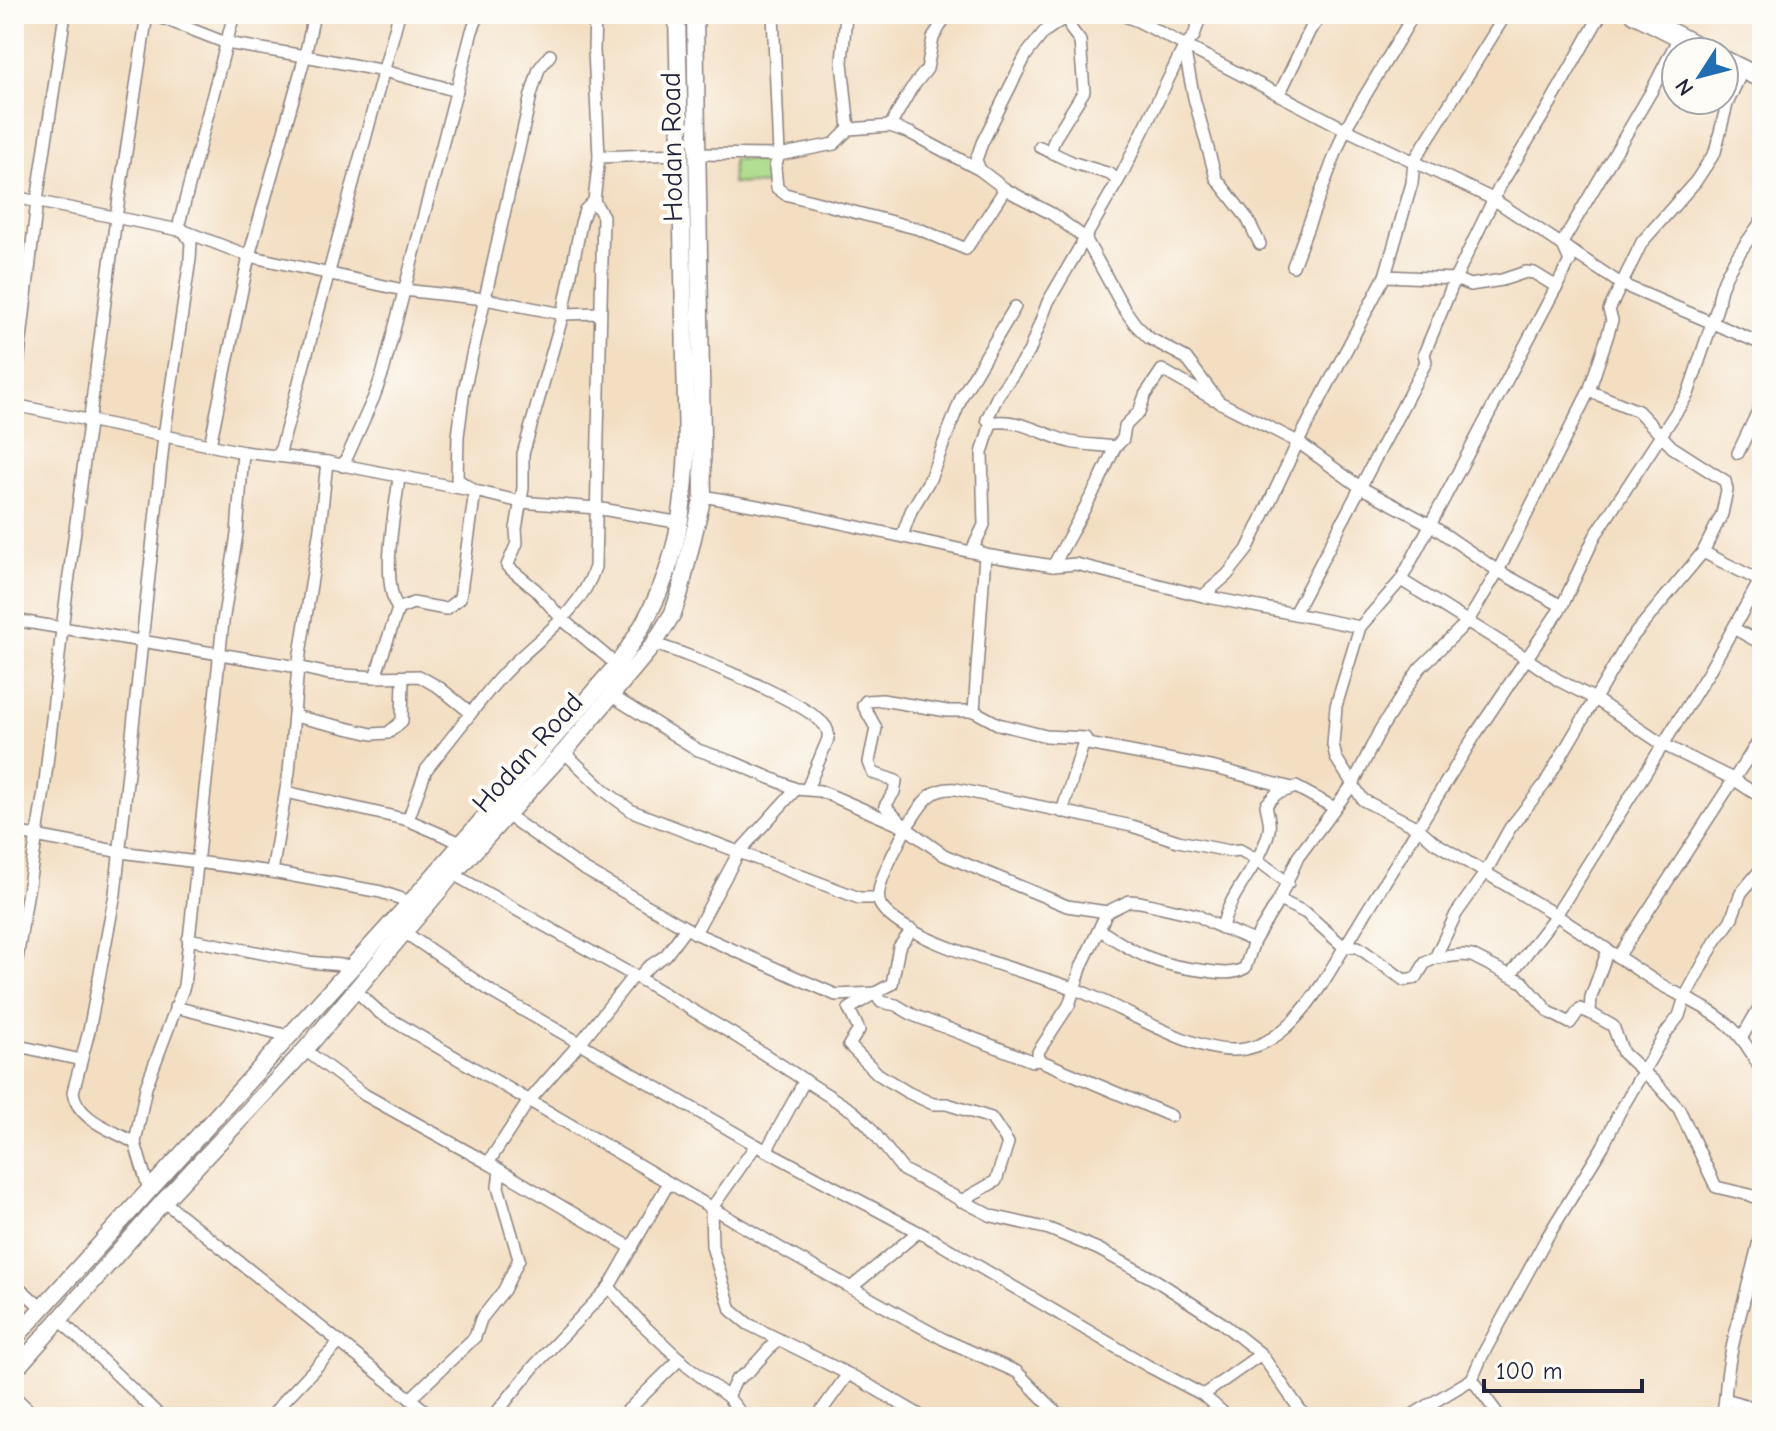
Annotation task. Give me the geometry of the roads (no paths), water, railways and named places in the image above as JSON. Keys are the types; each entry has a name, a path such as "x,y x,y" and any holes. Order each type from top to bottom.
{"main road":[{"name":"Hodan Road","path":"14,1339 411,902 617,665 641,632 654,607 669,569 686,493 677,14"},
{"name":"Hodan Road","path":"14,1371 162,1203 305,1050 453,874 612,696 654,644 673,613 703,496 695,14"},
{"path":"1635,14 1677,36"},
{"path":"1740,68 1762,79"}],"street":[{"path":"65,14 37,201 14,403 243,452 327,462 521,502 596,508 681,523"},
{"path":"14,978 51,744 62,629 116,218 150,14 226,43 384,71 457,91"},
{"path":"135,1143 80,1113 74,1103 73,1092 100,973 121,852 164,436 190,259 191,242 179,224 234,14"},
{"path":"210,445 249,256 314,14"},
{"path":"279,456 399,14"},
{"path":"343,466 374,397 479,14"},
{"path":"408,820 426,770 505,672 563,620 593,574 603,216 594,201 599,157 595,14"},
{"path":"773,14 779,155 775,167 777,188 785,194 919,229 966,249 1005,189"},
{"path":"846,14 842,62 849,129"},
{"path":"890,126 911,89 927,69 933,38 947,14"},
{"path":"1119,14 1345,129 1493,199 1621,284 1762,344"},
{"path":"991,423 987,419 992,406 1029,352 1042,313 1118,181 1184,47 1194,36 1201,14"},
{"path":"1279,95 1310,30 1323,14"},
{"path":"1293,266 1345,129 1414,14"},
{"path":"1203,596 1227,575 1247,550 1298,442 1385,276 1412,183 1414,161 1506,14"},
{"path":"1295,612 1426,362 1424,354 1493,199 1601,14"},
{"path":"980,170 976,160 982,143 1026,55 1044,32 1067,15 1071,29 1080,41 1084,91 1045,150 1110,174 1118,181"},
{"path":"1184,47 1216,178 1247,218 1260,244"},
{"path":"475,491 457,479 458,436 464,391 531,95 539,69 550,55"},
{"path":"1100,930 1150,960 1227,974 1245,968 1254,941 1288,883 1298,857 1353,784 1380,730 1419,669 1468,621 1498,571 1589,391 1612,320 1609,310 1621,284 1642,242 1696,181 1715,152 1727,104 1743,69"},
{"path":"1562,243 1660,74"},
{"path":"697,154 779,155 834,144 849,129 890,126 910,133 980,170 1085,238 1135,324 1149,338 1186,358 1215,398 1224,405"},
{"path":"599,157 679,154"},
{"path":"14,197 184,231 249,256 403,290 485,299 563,314 600,313"},
{"path":"594,201 585,210 581,223 563,314 525,444 517,543 507,566 536,590 563,620 617,665"},
{"path":"1288,883 1240,850 1229,851 1178,841 1132,826 942,788 924,802 906,828 885,869 877,898 893,918 912,930 998,965 1075,989 1211,1047 1247,1049 1267,1041 1306,1008 1526,658 1562,606 1595,536 1688,394 1725,275 1762,220"},
{"path":"1562,243 1570,261 1557,287 1401,580 1360,627 1336,706 1333,745 1336,758 1363,800 1418,828 1434,842 1556,915 1647,977 1710,1009 1742,1037 1762,1073"},
{"path":"1385,276 1455,279 1470,285 1526,272 1534,273 1557,287"},
{"path":"902,536 911,511 930,479 962,396 1015,307"},
{"path":"1053,566 1115,447 1123,439 1125,426 1139,412 1145,395 1162,370 1298,442 1360,487 1431,525 1498,571 1562,606"},
{"path":"1435,958 1456,914 1485,873 1510,828 1544,785 1629,641 1703,552 1722,514 1727,490 1725,481 1672,447 1638,411 1589,391"},
{"path":"1738,453 1762,403"},
{"path":"991,423 1007,420 1074,443 1115,447"},
{"path":"985,555 973,548 984,525 982,453 991,423"},
{"path":"149,1190 135,1143 146,1087 184,986 219,655 237,534 243,452"},
{"path":"272,872 286,792 298,667 327,462"},
{"path":"375,677 398,609 390,573 399,478"},
{"path":"398,609 413,603 446,609 460,598 475,491"},
{"path":"703,496 985,555 1053,566 1076,564 1203,596 1360,627"},
{"path":"1510,975 1556,915 1735,629 1761,580 1703,552"},
{"path":"974,711 985,555"},
{"path":"1401,580 1558,680 1595,699 1662,744 1733,779 1762,798"},
{"path":"14,620 329,674 419,676 471,713"},
{"path":"1735,629 1762,644"},
{"path":"488,1163 528,1102 636,976 666,955 690,931 739,852 802,789 828,739 824,725 805,710 724,670 654,644"},
{"path":"294,716 372,734 388,733 402,721 403,677"},
{"path":"612,696 698,750 802,789 837,798 906,828"},
{"path":"1085,738 1046,736 998,724 974,711 947,711 875,699 864,703 876,728 869,762 873,773 896,781 894,792 885,806 906,828 944,855 1067,906 1107,912 1129,901 1140,902 1197,915 1254,941"},
{"path":"1590,1013 1591,997 1613,954 1762,736"},
{"path":"1085,738 1088,744 1296,787 1333,807"},
{"path":"1062,812 1085,738"},
{"path":"564,752 605,791 632,811 859,898 877,898"},
{"path":"1222,928 1233,895 1256,859 1270,829 1266,805 1276,794 1292,788"},
{"path":"286,792 408,820 461,843"},
{"path":"507,815 582,868 690,931 836,995 875,993"},
{"path":"14,832 121,852 272,872 381,892 411,902"},
{"path":"1409,1417 1472,1379 1546,1239 1679,1016 1685,997 1715,942 1731,920 1741,893 1762,868"},
{"path":"453,874 636,976 805,1080 861,1118 903,1170 992,1216 1049,1229 1098,1249 1209,1314 1246,1339 1261,1354 1287,1387 1305,1417"},
{"path":"1279,900 1306,913 1344,947 1358,947 1404,980 1416,978 1425,963 1435,958 1472,956 1523,982 1549,1012 1570,1023 1580,1009 1613,1026 1623,1053 1679,1109 1716,1187 1762,1200"},
{"path":"1039,1060 1038,1052 1069,1005 1082,965 1107,912"},
{"path":"912,930 899,947 892,984 849,1009 859,1030 849,1045 878,1074 907,1092 933,1104 947,1104 991,1118 1008,1143 996,1181 961,1201"},
{"path":"404,932 495,994 761,1148 918,1232 1203,1395 1228,1417"},
{"path":"188,939 308,962 352,966"},
{"path":"355,990 380,1013 711,1209 943,1339 1017,1372 1061,1417"},
{"path":"875,993 881,1002 896,1005 991,1047 1032,1061 1039,1060 1171,1116"},
{"path":"1742,1037 1762,1003"},
{"path":"175,1007 289,1036"},
{"path":"14,1045 81,1060"},
{"path":"305,1050 365,1095 632,1248"},
{"path":"805,1080 761,1148 711,1209 712,1246 731,1310 748,1324 848,1374 907,1413 923,1417"},
{"path":"410,1399 475,1337 481,1319 504,1290 519,1259 498,1187 500,1170"},
{"path":"493,1417 536,1364 609,1287 668,1184"},
{"path":"162,1203 433,1417"},
{"path":"1722,1417 1726,1371 1758,1253 1762,1225"},
{"path":"852,1287 918,1232"},
{"path":"14,1283 42,1308"},
{"path":"609,1287 680,1359 728,1397 741,1416"},
{"path":"60,1320 161,1417"},
{"path":"728,1397 736,1380 749,1371 778,1339"},
{"path":"273,1415 340,1342"},
{"path":"1203,1395 1261,1354"},
{"path":"621,1417 680,1359"},
{"path":"817,1417 848,1374"},
{"path":"1472,1379 1500,1417"},
{"path":"14,1396 36,1417"},
{"path":"1725,1399 1762,1410"}]}
